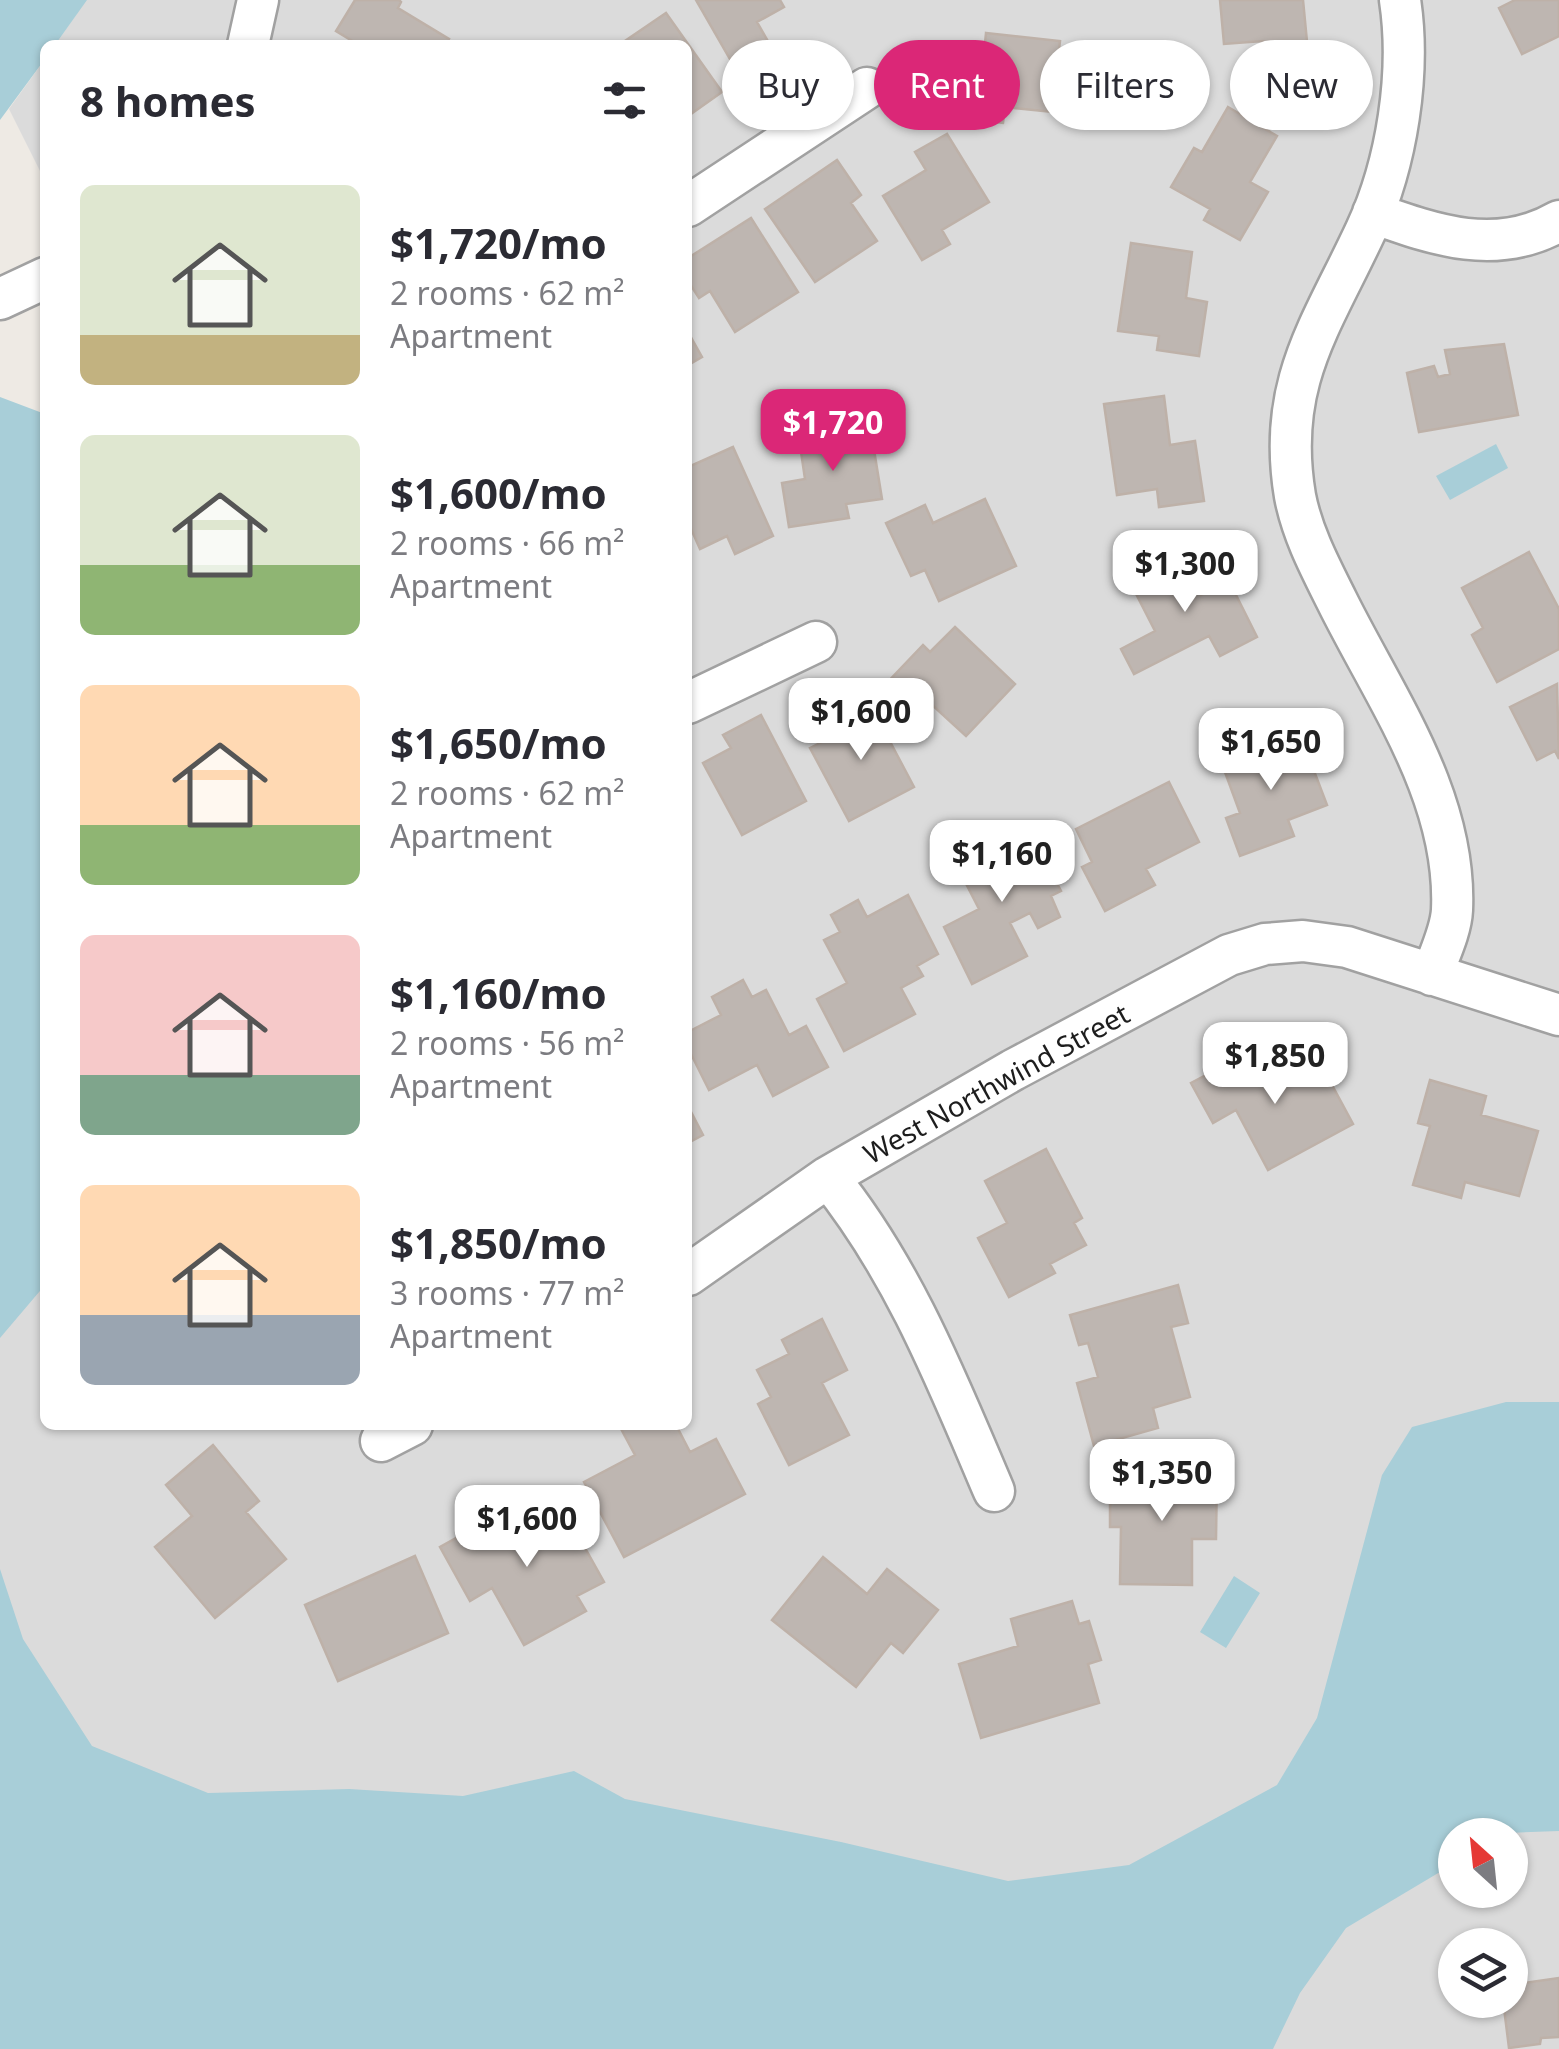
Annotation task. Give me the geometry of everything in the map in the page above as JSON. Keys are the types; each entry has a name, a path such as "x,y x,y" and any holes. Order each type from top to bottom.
{"street":[{"path":"249,40 258,0"},
{"path":"1400,0 1402,85 1392,150 1372,213 1311,338 1296,391 1291,442 1296,496 1311,550 1430,781 1448,851 1452,913 1432,975"},
{"path":"692,203 867,88"},
{"path":"1372,213 1440,236 1475,242 1513,238 1559,221"},
{"path":"0,299 40,280"},
{"path":"692,700 816,642"},
{"name":"West Northwind Street","path":"994,1491 932,1344 865,1223 828,1177 1013,1070 1230,955 1265,944 1303,941 1347,947 1559,1015"},
{"path":"692,1272 828,1177"}],"shaded area":[{"path":"82,0 1559,0 1559,2049 0,2049 0,1303 40,1283 40,1430 692,1430 692,40 58,40"},
{"path":"40,66 40,171 9,109"}],"water":[{"path":"0,0 87,0 59,40 40,40 40,66 0,120"},
{"path":"0,397 40,412 40,1291 0,1338"},
{"path":"1496,444 1508,468 1450,500 1436,476"},
{"path":"1506,1402 1559,1402 1559,1831 1528,1832 1528,1818 1438,1818 1438,1873 1346,1928 1300,1993 1273,2049 0,2049 0,1569 23,1639 92,1746 208,1793 349,1789 463,1796 574,1771 625,1799 841,1842 1008,1881 1129,1865 1277,1785 1317,1718 1382,1475 1412,1427"},
{"path":"1234,1576 1260,1593 1226,1648 1200,1632"}],"building":[{"path":"355,0 399,0 398,8 449,39 351,40 336,31"},
{"path":"696,0 780,0 784,7 757,22 767,40 722,40 722,45"},
{"path":"1220,0 1303,0 1307,40 1230,40 1224,44"},
{"path":"1515,0 1559,0 1559,36 1522,54 1499,8"},
{"path":"666,13 685,40 626,40"},
{"path":"986,33 1051,40 1040,40 1040,111 1020,109 1020,40 985,40"},
{"path":"692,50 722,92 692,113"},
{"path":"1228,107 1230,130 1267,130 1277,136 1250,182 1268,192 1240,240 1204,220 1210,209 1171,187 1194,148 1202,152"},
{"path":"947,134 989,202 942,230 950,244 922,260 883,196 926,170 915,152"},
{"path":"837,160 861,195 851,203 877,241 815,282 765,209"},
{"path":"751,218 798,292 735,332 710,291 699,298 692,287 692,255"},
{"path":"1131,243 1192,252 1186,298 1207,302 1199,356 1157,350 1159,336 1118,331"},
{"path":"692,339 702,357 692,363"},
{"path":"1504,344 1518,415 1419,432 1407,373 1434,366 1438,377 1450,374 1445,350"},
{"path":"1164,396 1170,445 1195,441 1204,501 1159,507 1157,489 1117,495 1104,404"},
{"path":"869,419 882,499 846,504 849,518 789,527 782,483 805,479 798,431"},
{"path":"733,447 773,536 735,554 727,536 700,549 692,531 692,465"},
{"path":"985,499 1016,566 939,601 925,570 911,576 886,523 925,505 933,523"},
{"path":"1529,552 1559,609 1559,649 1497,682 1472,635 1483,628 1462,588"},
{"path":"1180,553 1201,595 1229,581 1257,637 1220,656 1209,636 1134,674 1121,649 1155,631 1129,580"},
{"path":"955,627 1015,684 966,736 929,702 914,717 883,687 923,645 930,652"},
{"path":"1557,684 1559,759 1555,751 1537,760 1510,707"},
{"path":"868,700 914,787 849,821 810,748 838,734 831,721"},
{"path":"761,715 806,801 742,835 703,763 731,748 723,735"},
{"path":"1300,734 1327,805 1288,820 1294,836 1240,856 1226,818 1240,813 1222,764"},
{"path":"1169,782 1199,842 1146,869 1155,885 1105,911 1082,867 1092,862 1076,829"},
{"path":"1027,826 1061,891 1051,896 1060,917 1038,928 1030,913 1010,923 1027,956 972,984 944,927 979,909 955,862 978,851 987,868 1009,857 1001,839"},
{"path":"908,895 938,954 917,966 923,976 901,988 915,1014 844,1051 817,999 847,983 824,940 840,932 831,915 858,900 867,917"},
{"path":"743,980 752,997 766,990 789,1035 806,1026 828,1067 773,1096 757,1065 709,1090 692,1056 692,1030 721,1015 712,997"},
{"path":"1248,1053 1267,1089 1319,1061 1353,1124 1268,1170 1236,1110 1213,1123 1191,1083"},
{"path":"1430,1080 1486,1096 1481,1115 1538,1131 1519,1196 1465,1182 1461,1198 1413,1185 1430,1126 1418,1123"},
{"path":"692,1114 703,1135 692,1141"},
{"path":"1046,1149 1082,1218 1074,1223 1086,1245 1050,1264 1055,1273 1009,1297 978,1238 1007,1223 985,1181"},
{"path":"1178,1285 1188,1323 1171,1327 1190,1397 1153,1408 1158,1428 1094,1446 1077,1383 1098,1377 1088,1343 1079,1345 1070,1315"},
{"path":"822,1319 847,1370 822,1383 849,1435 789,1465 758,1404 771,1397 757,1370 789,1354 782,1340"},
{"path":"622,1430 679,1430 690,1452 716,1439 745,1494 624,1557 584,1482 635,1455"},
{"path":"213,1445 259,1501 246,1512 286,1559 215,1618 155,1547 192,1516 166,1485"},
{"path":"1110,1474 1217,1475 1216,1539 1192,1539 1192,1585 1120,1584 1121,1527 1110,1527"},
{"path":"561,1505 604,1582 577,1596 586,1611 524,1645 492,1588 470,1601 440,1547 501,1513 511,1532"},
{"path":"415,1556 448,1633 338,1681 305,1605"},
{"path":"823,1557 867,1594 887,1569 938,1610 903,1653 891,1643 856,1687 772,1620"},
{"path":"1072,1601 1079,1624 1089,1621 1101,1660 1088,1664 1099,1703 981,1738 959,1664 1018,1646 1011,1619"},
{"path":"1559,1978 1559,2037 1509,2048 1505,2018 1528,2018 1528,1982"}]}
